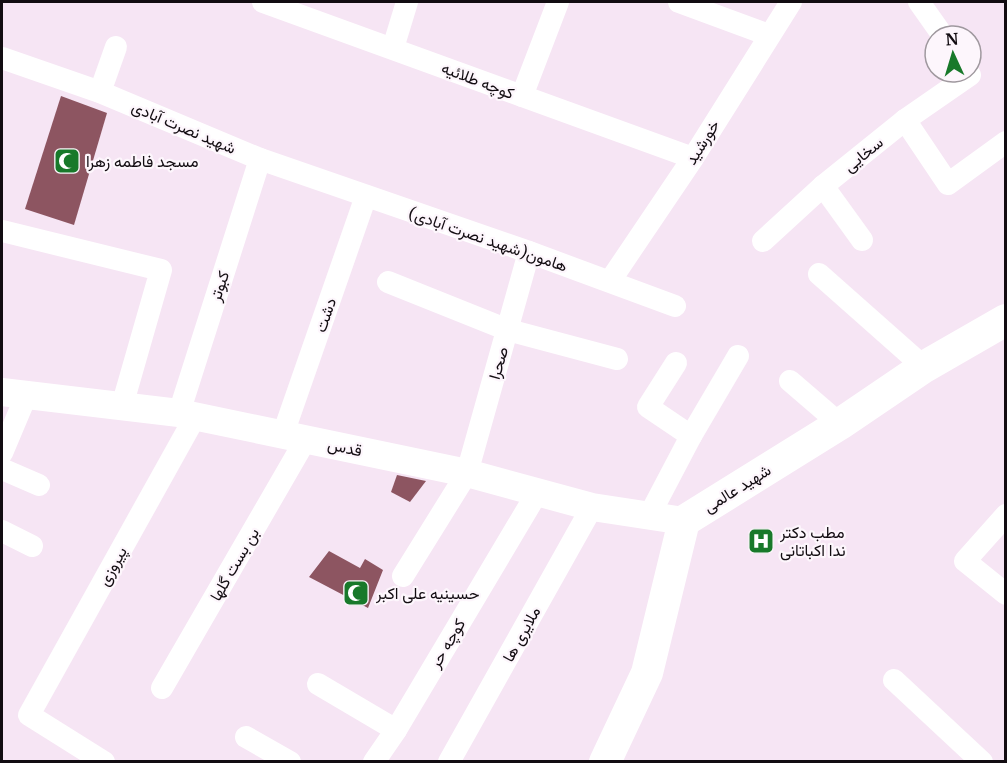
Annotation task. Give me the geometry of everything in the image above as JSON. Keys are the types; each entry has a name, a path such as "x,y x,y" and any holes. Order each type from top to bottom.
{"main road":[{"name":"شهید عالمی","path":"605,762 647,673 684,521 840,424 924,367 1005,320"}],"street":[{"name":"کوچه طلائیه","path":"263,2 693,158"},
{"path":"393,48 407,2"},
{"path":"522,96 558,2"},
{"path":"679,2 769,35"},
{"name":"خورشید","path":"610,281 693,158 791,2"},
{"path":"919,2 935,24"},
{"path":"100,92 116,47"},
{"name":"شهید نصرت آبادی","path":"2,58 100,92 260,159 366,196"},
{"name":"سخایی","path":"763,241 823,186 954,84"},
{"path":"905,120 948,184 1005,142"},
{"name":"کبوتر","path":"187,415 260,159"},
{"path":"823,186 862,240"},
{"name":"(شهید نصرت آبادی)هامون","path":"366,196 529,252 675,306"},
{"name":"دشت","path":"295,437 366,196"},
{"path":"2,231 161,270 122,406"},
{"name":"صحرا","path":"403,576 467,473 529,252"},
{"path":"819,274 924,367"},
{"path":"388,282 508,330 617,359"},
{"path":"650,514 691,436 738,356"},
{"path":"676,363 648,407 691,436"},
{"path":"790,381 840,424"},
{"path":"2,453 14,394"},
{"name":"قدس","path":"14,394 187,415 467,473 592,507 650,514 684,521"},
{"name":"پیروزی","path":"104,762 29,715 187,415"},
{"name":"بن بست گلها","path":"162,688 295,437"},
{"path":"2,469 39,485"},
{"name":"کوچه حر","path":"374,762 396,730 537,493"},
{"name":"ملایری ها","path":"449,762 592,507"},
{"path":"1005,515 965,561 1005,594"},
{"path":"2,531 32,546"},
{"path":"894,680 982,762"},
{"path":"318,684 396,730"},
{"path":"246,737 290,762"}],"building":[{"name":"مسجد فاطمه زهرا","path":"61,96 107,113 74,225 25,209"},
{"path":"397,475 426,481 410,502 391,492"},
{"name":"حسینیه علی اکبر","path":"329,551 360,568 365,559 383,570 368,608 309,577"}],"place":[{"name":"مسجد فاطمه زهرا","path":"67,161"},
{"name":"مطب دکتر ندا اکباتانی","path":"761,541"},
{"name":"حسینیه علی اکبر","path":"356,593"}]}
